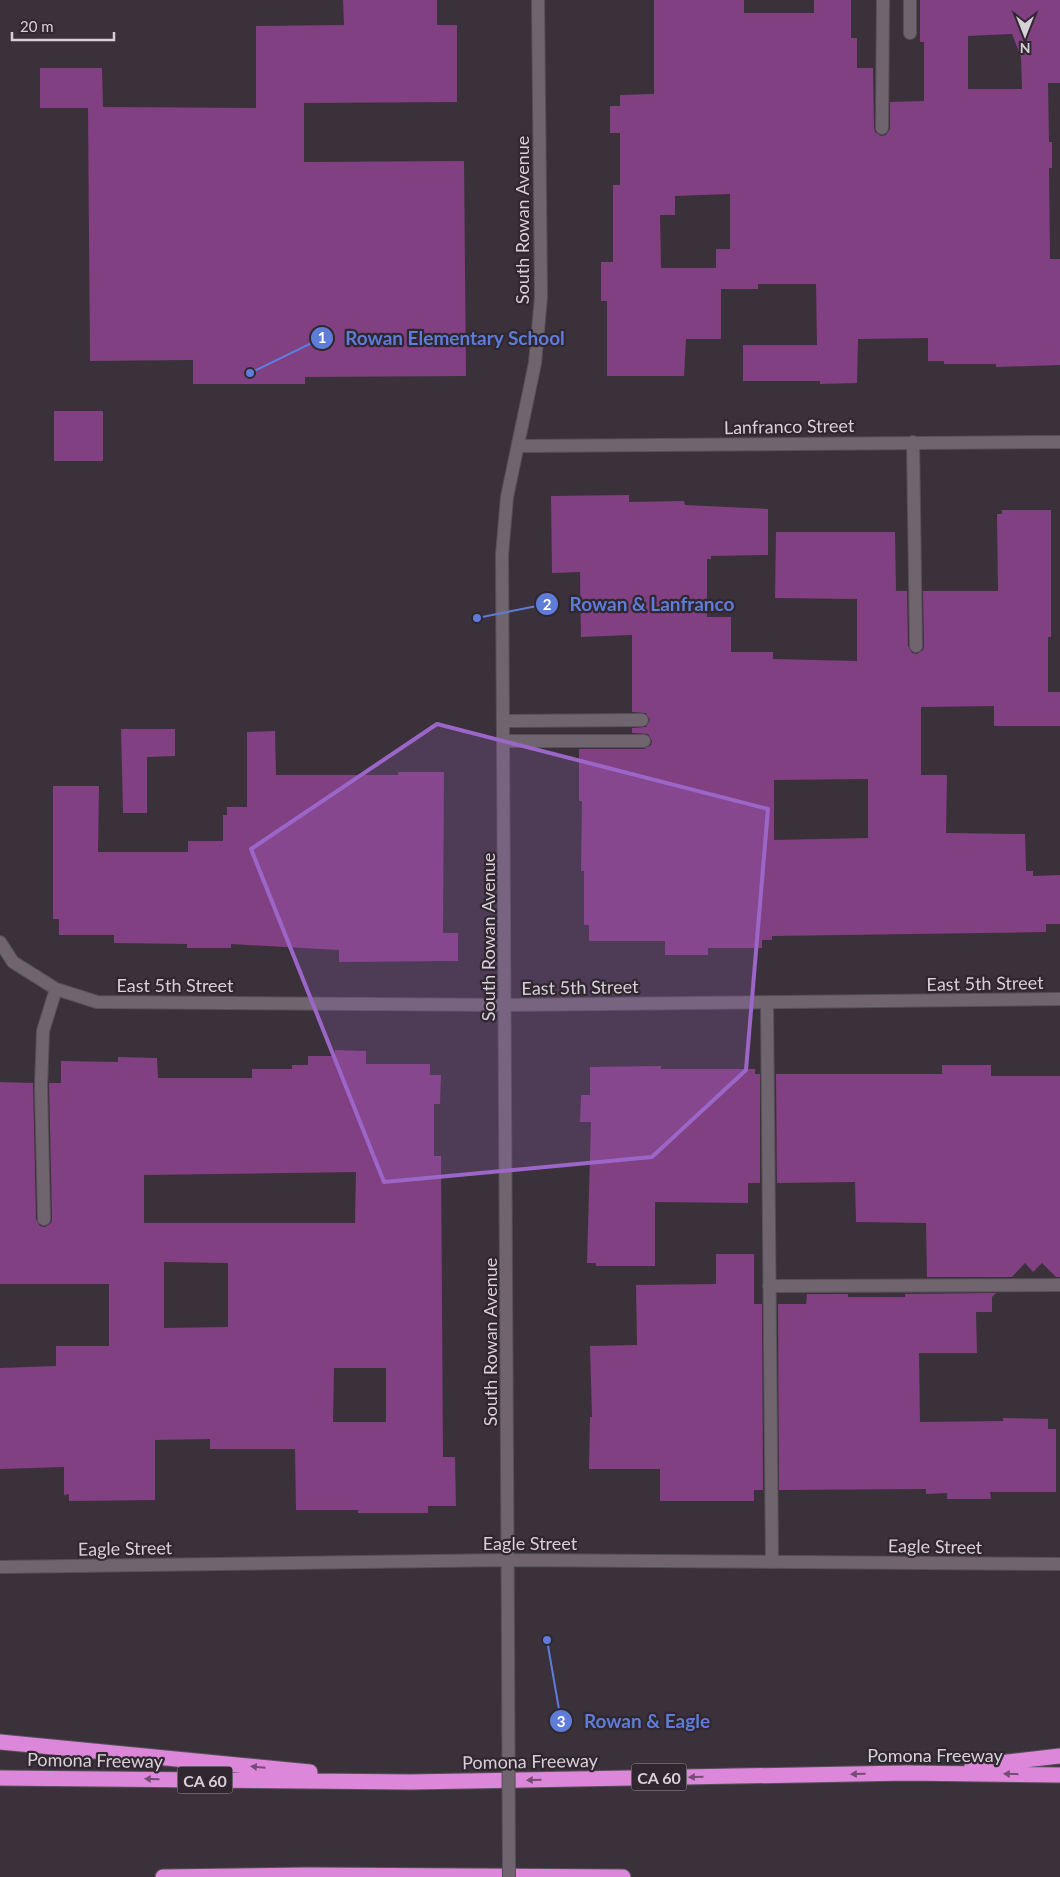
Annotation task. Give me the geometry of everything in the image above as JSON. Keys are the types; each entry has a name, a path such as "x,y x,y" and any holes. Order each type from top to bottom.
{"highway":[{"path":"0,1742 411,1782"},
{"path":"907,1773 1060,1756"},
{"name":"Pomona Freeway","path":"0,1778 411,1782 907,1773 1060,1775"},
{"path":"163,1877 308,1875 623,1877"}],"street":[{"name":"South Rowan Avenue","path":"509,1877 506,1005 502,555 507,497 535,363 541,297 538,0"},
{"path":"882,128 883,0"},
{"path":"910,0 910,33"},
{"path":"913,442 916,646"},
{"name":"Lanfranco Street","path":"519,446 1060,442"},
{"path":"504,721 642,720"},
{"path":"504,741 644,741"},
{"name":"East 5th Street","path":"0,942 13,962 56,989 97,1002 506,1005 1060,999"},
{"path":"44,1219 41,1087 43,1031 56,989"},
{"path":"767,1002 772,1562"},
{"path":"769,1286 1060,1285"},
{"name":"Eagle Street","path":"0,1567 508,1560 1060,1564"}],"highlighted area":[{"path":"437,724 768,809 746,1070 652,1157 384,1182 251,849"}],"building":[{"path":"343,0 437,0 437,25 457,25 457,102 304,103 304,162 464,161 466,376 305,377 305,384 193,384 193,360 90,361 88,108 40,108 40,68 102,68 103,107 256,108 256,26 344,25"},
{"path":"654,0 744,0 744,13 814,13 814,0 851,0 851,38 857,38 857,68 873,68 874,128 875,132 881,136 886,135 890,129 890,102 924,101 924,42 920,42 920,0 1060,0 1060,83 1048,83 1049,142 1052,142 1052,168 1049,168 1050,259 1060,259 1060,365 996,367 996,364 944,364 944,361 928,361 928,338 858,339 857,383 820,384 820,381 743,381 743,345 817,345 816,284 758,284 758,289 721,289 721,339 686,339 684,376 607,376 607,301 601,301 601,262 613,262 613,185 620,185 620,133 610,133 610,106 620,106 620,95 654,94","holes":["1012,34 1021,57 1022,89 968,89 968,36","730,194 730,249 716,249 716,268 661,268 660,215 675,215 675,196"]},
{"path":"54,411 103,411 103,461 54,461"},
{"path":"629,495 629,502 684,501 685,505 768,509 768,555 711,556 711,559 707,559 707,617 731,617 731,652 773,652 773,659 857,661 857,599 775,598 776,532 895,532 896,591 907,591 908,646 912,653 917,654 923,650 924,646 923,591 998,591 997,514 1002,514 1002,510 1051,510 1051,637 1048,637 1048,692 1060,692 1060,726 994,726 994,706 921,707 921,775 947,775 946,833 1025,834 1026,871 1033,871 1033,876 1060,875 1060,924 1046,924 1046,932 772,936 772,940 762,940 762,948 708,948 708,955 665,955 665,941 589,941 589,925 584,925 584,871 581,871 582,801 579,801 579,749 644,749 651,745 652,741 648,734 632,733 632,728 646,727 650,720 646,713 632,712 632,635 581,637 580,572 552,573 551,496","holes":["868,779 868,838 774,840 774,780"]},
{"path":"121,729 175,729 175,756 147,757 147,813 123,813"},
{"path":"275,731 276,775 398,775 398,772 444,772 443,933 458,933 458,961 339,962 339,950 231,944 231,948 187,948 187,944 114,943 114,935 59,935 59,919 53,919 53,786 99,786 98,852 188,852 188,841 223,841 223,815 227,815 227,807 247,807 247,732"},
{"path":"335,1050 366,1051 366,1064 430,1064 430,1075 441,1075 440,1104 434,1104 434,1156 441,1156 443,1457 455,1457 456,1506 428,1506 428,1513 358,1513 358,1510 296,1510 295,1449 210,1449 210,1439 155,1440 155,1500 69,1501 69,1494 64,1495 64,1467 0,1469 0,1368 56,1366 56,1346 109,1346 109,1284 0,1284 0,1082 33,1083 36,1219 40,1226 45,1227 51,1223 52,1219 49,1083 61,1083 61,1061 118,1062 118,1057 157,1058 158,1078 252,1078 252,1069 292,1069 292,1065 308,1065 308,1056 335,1056","holes":["356,1172 355,1223 144,1223 144,1175","164,1262 228,1263 228,1327 164,1328","334,1368 386,1368 386,1422 333,1422"]},
{"path":"942,1065 991,1065 991,1076 1060,1076 1060,1277 1056,1277 1042,1263 1033,1272 1025,1263 1012,1277 927,1277 926,1223 856,1222 855,1182 777,1183 776,1074 942,1074"},
{"path":"661,1066 661,1069 755,1069 755,1074 760,1074 760,1183 748,1183 748,1203 655,1202 655,1266 596,1266 596,1263 587,1263 591,1122 580,1122 581,1095 590,1095 590,1067"},
{"path":"716,1254 754,1254 754,1304 762,1304 763,1490 754,1490 754,1501 660,1501 660,1469 589,1469 590,1417 592,1417 590,1346 637,1345 636,1285 716,1284"},
{"path":"996,1293 992,1297 992,1312 976,1312 977,1353 919,1353 920,1422 1003,1421 1003,1418 1048,1419 1048,1429 1056,1429 1056,1492 990,1492 991,1499 947,1499 947,1493 926,1494 926,1489 779,1490 778,1304 806,1304 807,1294 848,1294 848,1297 905,1297 905,1294"}],"place":[{"name":"Rowan Elementary School","path":"250,373"},
{"name":"Rowan & Lanfranco","path":"477,618"},
{"name":"Rowan & Eagle","path":"547,1640"}]}
